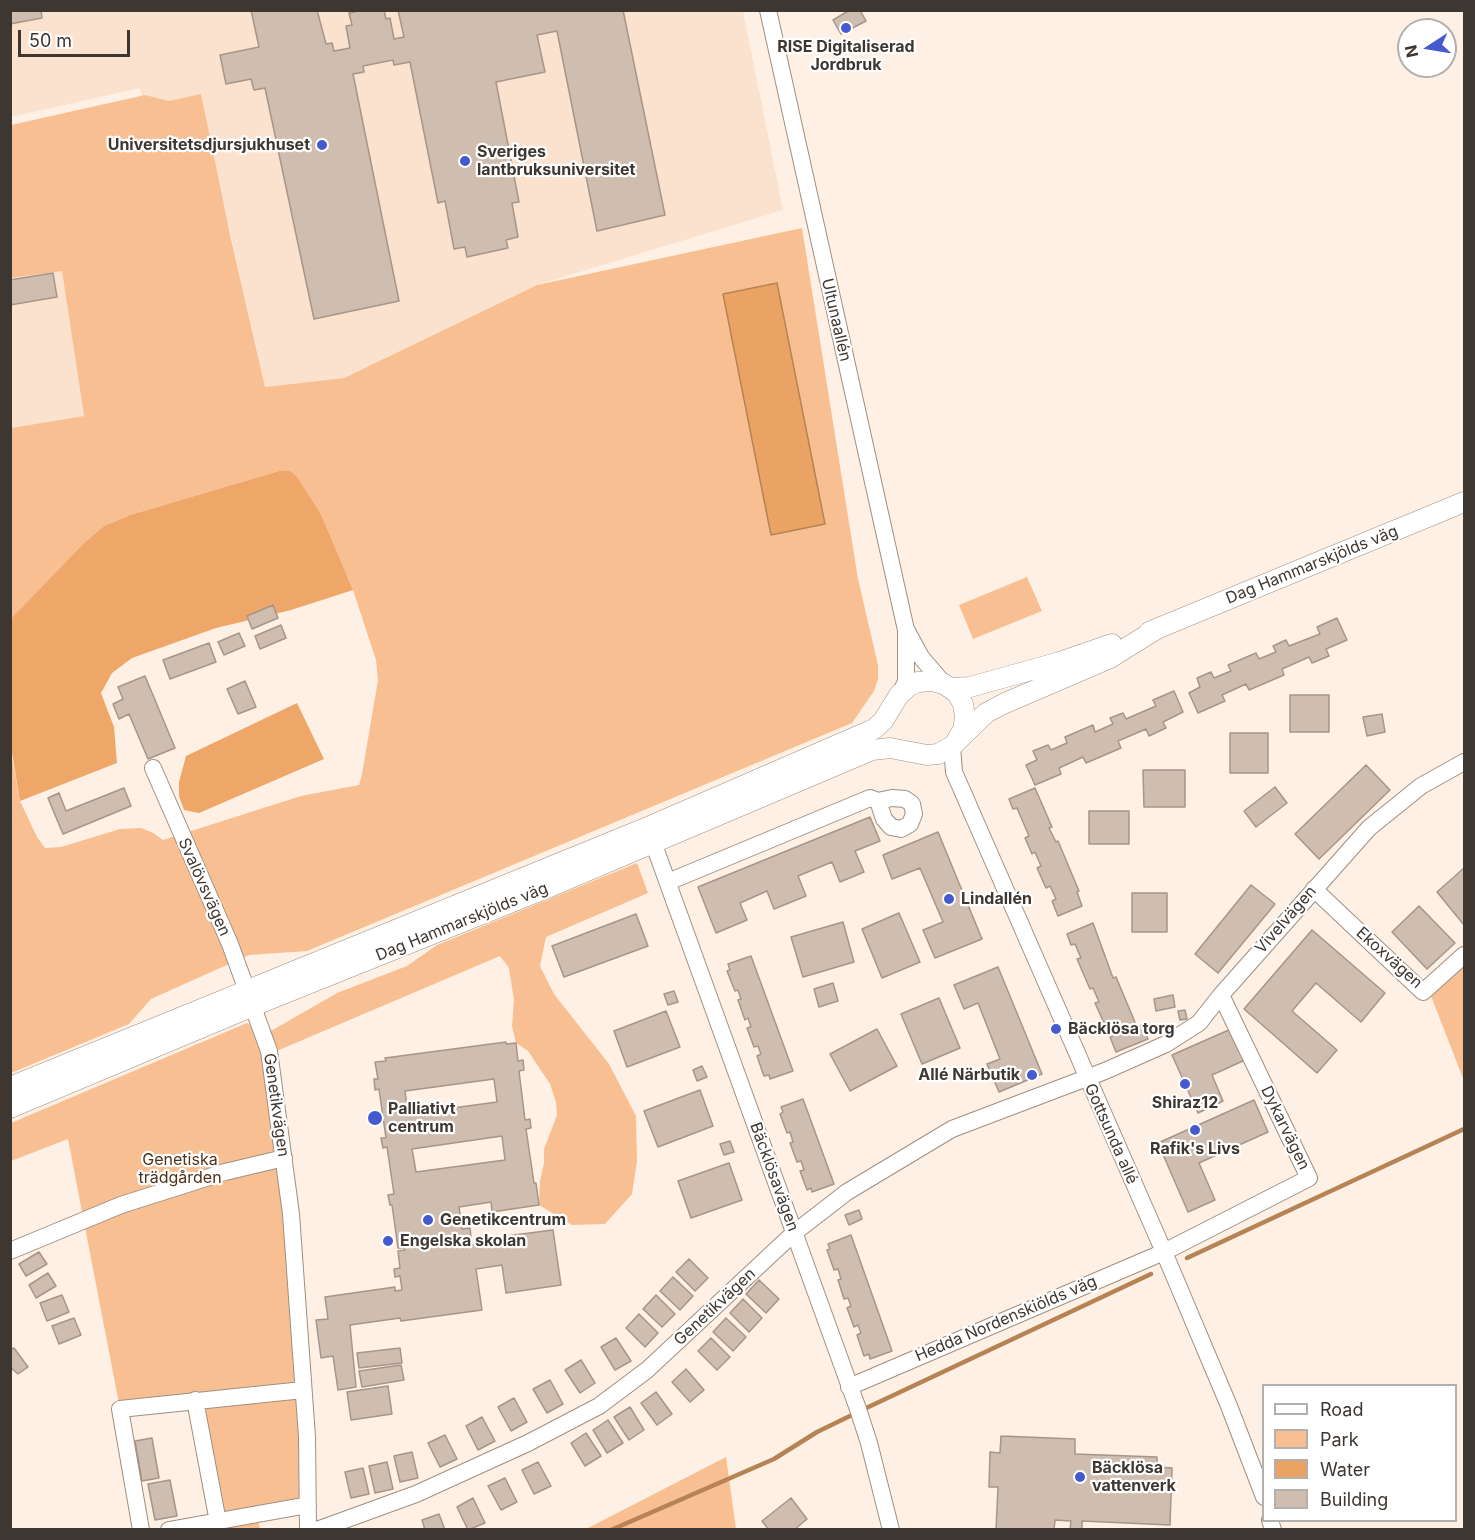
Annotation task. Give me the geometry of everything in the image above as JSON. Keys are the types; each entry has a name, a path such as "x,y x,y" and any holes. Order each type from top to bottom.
{"main road":[{"name":"Dag Hammarskjölds väg","path":"651,835 874,729 909,687 918,682 932,681 947,686 970,687 1060,662 1160,627 1464,502"},
{"name":"Dag Hammarskjölds väg","path":"10,1088 250,998 651,835 872,750 890,748 938,754 955,744 986,713 1110,658 1160,627"},
{"path":"947,686 957,693 963,704 965,717 963,730 955,744"},
{"path":"896,701 891,719 894,732 903,745 921,753"},
{"name":"Dag Hammarskjölds väg","path":"10,1108 250,998"}],"street":[{"name":"Ultunaallén","path":"768,10 906,630 906,682 896,701"},
{"name":"Ultunaallén","path":"906,630 921,657 947,686"},
{"name":"Gottsunda allé","path":"955,744 954,772 1164,1252 1229,1406 1262,1494"},
{"path":"921,753 954,772"},
{"name":"Vivelvägen","path":"1106,1071 1166,1044 1199,1023 1221,995 1369,828 1421,786 1464,762"},
{"name":"Svalövsvägen","path":"153,768 230,944 250,998"},
{"path":"668,882 870,798 878,801"},
{"name":"Bäcklösavägen","path":"651,835 869,1443 891,1530"},
{"name":"Ekoxvägen","path":"1314,889 1423,992 1464,955"},
{"name":"Dykarvägen","path":"1164,1252 1310,1178 1221,995"},
{"name":"Genetikvägen","path":"250,998 269,1051 291,1214 307,1437 308,1530"},
{"name":"Genetikvägen","path":"317,1530 416,1494 528,1443 599,1406 647,1370 794,1233 847,1192 952,1129 1106,1071"},
{"path":"10,1251 121,1205 225,1172 284,1158"},
{"name":"Hedda Nordenskiölds väg","path":"849,1387 1164,1252"},
{"path":"141,1530 120,1409 303,1390"},
{"path":"195,1400 218,1521"},
{"path":"169,1530 308,1505"}],"shaded area":[{"name":"Sveriges lantbruksuniversitet","path":"10,11 743,11 783,210 537,285 344,378 265,387 224,205 170,214 140,88 11,117"},
{"path":"62,270 84,417 11,428 11,278"},
{"path":"279,471 290,471 297,477 321,514 353,590 291,610 216,628 132,658 112,673 101,693 114,727 117,763 20,801 11,747 10,620 83,544 104,526 130,515"},
{"path":"297,703 324,759 199,813 184,810 179,796 179,782 186,756"}],"green space":[{"path":"201,94 265,387 344,378 537,285 802,228 858,579 878,665 878,679 874,691 852,723 307,951 249,955 151,999 129,1024 11,1073 10,747 20,801 37,837 45,848 61,847 120,829 141,828 163,840 301,796 359,785 362,774 378,680 376,660 353,590 321,514 297,478 279,471 130,515 104,526 83,544 11,620 11,428 84,416 62,271 11,278 11,125 145,95 169,101"},
{"path":"1027,577 1042,611 973,639 959,605"},
{"name":"Genetiska trädgården","path":"637,863 648,893 546,937 540,966 554,994 609,1064 636,1116 637,1161 632,1194 605,1224 572,1225 539,1205 544,1149 557,1115 556,1102 550,1084 528,1051 516,1043 512,1026 514,1000 509,968 500,956 279,1050 269,1051 308,1505 257,1515 260,1529 169,1529 218,1521 195,1400 120,1409 68,1139 11,1161 11,1123 247,1023 264,1035 337,993 407,966 437,945"},
{"path":"1464,965 1464,1081 1431,996"},
{"path":"726,1457 736,1529 586,1529"}],"water":[{"path":"777,283 825,524 771,535 723,294"}],"building":[{"path":"10,10 41,10 42,18 10,24"},
{"name":"Universitetsdjursjukhuset","path":"251,10 317,10 326,44 332,43 334,51 350,48 346,26 352,25 349,13 362,10 384,10 386,19 390,18 394,39 404,37 398,10 623,10 665,215 597,231 557,31 537,35 545,72 496,82 519,202 512,203 518,237 506,240 508,248 467,257 465,247 454,249 445,201 438,203 410,62 394,65 393,60 363,66 364,72 353,74 399,301 314,319 265,88 254,90 251,79 226,84 220,55 259,47"},
{"name":"RISE Digitaliserad Jordbruk","path":"850,10 860,10 866,21 841,34 833,20"},
{"path":"53,273 57,297 10,305 10,280"},
{"path":"273,605 278,618 252,629 247,616"},
{"path":"1337,618 1347,640 1326,649 1329,656 1312,663 1309,657 1282,669 1284,675 1249,690 1246,684 1222,695 1225,701 1198,713 1189,693 1200,687 1197,678 1211,672 1214,678 1231,671 1228,665 1256,653 1259,659 1276,652 1273,646 1286,640 1289,646 1320,634 1317,627"},
{"path":"281,625 286,638 260,649 255,636"},
{"path":"239,633 245,646 224,655 218,642"},
{"path":"209,643 216,662 170,679 163,660"},
{"path":"145,676 175,748 148,759 129,714 119,719 113,704 123,699 118,687"},
{"path":"245,681 256,707 238,714 227,689"},
{"path":"1174,691 1183,712 1163,722 1166,728 1149,736 1146,729 1118,741 1121,748 1086,763 1083,757 1059,768 1061,774 1035,785 1026,765 1037,760 1033,751 1048,745 1051,750 1067,743 1065,737 1093,725 1095,732 1113,724 1110,718 1123,713 1126,719 1156,706 1153,700"},
{"path":"1290,695 1329,695 1329,732 1290,732"},
{"path":"1382,714 1385,732 1367,736 1363,717"},
{"path":"1230,733 1268,733 1268,773 1230,773"},
{"path":"1366,765 1390,790 1319,859 1295,834"},
{"path":"1143,770 1185,770 1185,807 1144,807"},
{"path":"1275,787 1287,803 1256,827 1244,811"},
{"path":"124,788 131,806 63,834 48,798 59,793 66,811"},
{"path":"1035,788 1052,827 1049,828 1056,842 1058,841 1079,891 1077,892 1082,906 1058,916 1052,901 1056,899 1050,886 1046,888 1037,868 1041,866 1035,852 1032,854 1025,838 1029,836 1017,808 1013,809 1009,799"},
{"path":"1089,811 1129,811 1129,844 1089,844"},
{"path":"870,817 880,841 855,851 864,872 840,882 832,862 798,876 806,896 774,909 767,891 740,903 747,920 716,933 698,887"},
{"name":"Lindallén","path":"938,832 982,939 935,958 923,930 943,922 920,868 892,879 883,855"},
{"path":"1464,868 1464,925 1437,892"},
{"path":"1251,885 1275,904 1218,973 1195,954"},
{"path":"1132,893 1167,893 1167,932 1132,932"},
{"path":"1419,906 1455,943 1427,969 1392,932"},
{"path":"899,913 920,962 882,978 862,929"},
{"path":"636,914 648,946 564,977 552,946"},
{"path":"843,922 854,962 803,977 791,937"},
{"path":"1093,923 1113,978 1116,977 1137,1027 1142,1025 1148,1039 1116,1052 1110,1037 1114,1035 1108,1021 1104,1023 1095,1003 1099,1002 1093,988 1090,989 1077,959 1081,958 1075,944 1071,945 1067,934"},
{"path":"1312,930 1385,993 1361,1022 1316,983 1292,1011 1337,1050 1317,1073 1244,1009"},
{"path":"751,956 793,1071 770,1079 769,1075 764,1076 757,1056 761,1054 758,1046 754,1047 747,1028 751,1027 748,1018 745,1020 738,1000 741,999 738,990 735,991 727,971 730,970 728,964"},
{"path":"998,967 1042,1074 999,1092 987,1064 1000,1059 978,1003 964,1009 954,985"},
{"path":"833,983 838,1001 819,1007 814,989"},
{"path":"674,991 678,1002 668,1005 664,994"},
{"path":"1173,995 1175,1007 1156,1011 1154,999"},
{"path":"939,998 960,1048 922,1064 901,1014"},
{"path":"1185,1010 1187,1019 1180,1020 1178,1011"},
{"path":"666,1011 680,1047 627,1067 614,1031"},
{"path":"877,1029 897,1066 850,1091 830,1054"},
{"path":"1231,1029 1245,1060 1212,1075 1223,1101 1198,1113 1172,1055"},
{"name":"Genetikcentrum","path":"506,1042 506,1044 516,1043 518,1061 523,1060 524,1070 519,1071 525,1120 530,1119 531,1128 526,1129 539,1205 492,1212 491,1202 459,1207 462,1229 470,1228 472,1245 499,1241 498,1237 553,1230 561,1285 506,1293 502,1265 476,1269 482,1310 350,1325 356,1387 338,1390 333,1356 321,1358 316,1320 328,1319 325,1297 395,1287 395,1291 402,1290 400,1276 395,1277 394,1269 400,1268 398,1251 405,1250 398,1248 392,1205 390,1205 388,1195 394,1194 387,1147 383,1148 381,1138 386,1138 379,1089 375,1090 374,1079 378,1079 375,1062 386,1061 385,1058","holes":["494,1079 497,1102 408,1114 405,1091","502,1136 505,1160 416,1172 412,1149"]},
{"path":"702,1066 707,1077 697,1081 693,1070"},
{"path":"700,1090 713,1126 658,1147 644,1111"},
{"path":"803,1099 834,1184 812,1192 811,1188 807,1190 800,1171 804,1170 801,1161 797,1162 790,1143 793,1142 790,1132 787,1133 780,1114 783,1112 781,1107"},
{"path":"1254,1100 1268,1132 1199,1163 1215,1200 1188,1212 1158,1143"},
{"path":"730,1141 734,1152 724,1155 720,1144"},
{"path":"729,1163 742,1200 691,1218 678,1181"},
{"path":"859,1210 862,1219 849,1225 845,1215"},
{"path":"851,1235 892,1351 870,1359 869,1354 864,1356 857,1335 861,1333 858,1325 854,1327 847,1308 851,1306 848,1298 844,1299 838,1280 841,1279 838,1269 834,1270 827,1250 830,1249 828,1244"},
{"path":"39,1252 47,1264 26,1276 19,1264"},
{"path":"689,1259 708,1278 695,1291 676,1272"},
{"path":"48,1273 56,1286 36,1298 29,1285"},
{"path":"673,1277 693,1296 680,1310 660,1291"},
{"path":"759,1280 779,1299 766,1313 746,1294"},
{"path":"62,1295 69,1312 47,1321 40,1303"},
{"path":"656,1295 675,1314 662,1327 643,1309"},
{"path":"743,1299 762,1318 749,1332 730,1313"},
{"path":"639,1314 658,1333 645,1347 626,1328"},
{"path":"74,1318 81,1335 59,1344 52,1326"},
{"path":"726,1318 746,1337 733,1351 713,1332"},
{"path":"616,1338 631,1361 615,1370 601,1347"},
{"path":"711,1338 730,1357 717,1370 698,1351"},
{"path":"14,1348 28,1367 18,1374 10,1367 10,1350"},
{"path":"400,1348 402,1363 359,1368 357,1353"},
{"path":"581,1360 595,1383 580,1393 565,1370"},
{"path":"401,1365 404,1380 362,1387 359,1371"},
{"path":"686,1369 704,1390 690,1402 672,1382"},
{"path":"550,1380 563,1404 547,1413 533,1389"},
{"path":"388,1386 392,1414 351,1420 347,1392"},
{"path":"656,1392 672,1414 657,1425 641,1403"},
{"path":"514,1398 527,1422 511,1431 498,1407"},
{"path":"630,1407 644,1430 629,1440 614,1417"},
{"path":"482,1417 495,1441 478,1450 466,1426"},
{"path":"608,1420 623,1443 607,1453 593,1430"},
{"path":"586,1433 601,1456 585,1466 571,1443"},
{"path":"445,1435 457,1459 440,1467 428,1443"},
{"name":"Bäcklösa vattenverk","path":"1001,1436 1075,1439 1075,1454 1157,1457 1157,1467 1172,1468 1170,1525 1082,1521 1082,1530 1070,1530 1071,1521 1055,1520 1054,1530 996,1530 998,1487 989,1487 990,1452 1000,1453"},
{"path":"152,1438 159,1478 142,1481 135,1441"},
{"path":"412,1452 418,1478 400,1482 394,1456"},
{"path":"387,1462 393,1489 375,1493 369,1466"},
{"path":"538,1462 551,1486 534,1494 522,1470"},
{"path":"363,1468 369,1494 351,1498 345,1472"},
{"path":"505,1478 517,1502 501,1510 488,1486"},
{"path":"170,1480 177,1516 155,1520 148,1484"},
{"path":"473,1498 485,1523 468,1530 457,1507"},
{"path":"791,1498 807,1519 794,1530 769,1530 762,1521"},
{"path":"439,1514 445,1530 425,1530 422,1520"}],"waterway":[{"path":"1187,1258 1464,1129"},
{"path":"862,1410 1151,1274"},
{"path":"611,1530 774,1459 817,1432 854,1414"}],"place":[{"name":"RISE Digitaliserad Jordbruk","path":"846,28"},
{"name":"Universitetsdjursjukhuset","path":"322,145"},
{"name":"Sveriges lantbruksuniversitet","path":"465,161"},
{"name":"Lindallén","path":"949,899"},
{"name":"Bäcklösa torg","path":"1056,1029"},
{"name":"Allé Närbutik","path":"1032,1075"},
{"name":"Shiraz12","path":"1185,1084"},
{"name":"Palliativt centrum","path":"375,1118"},
{"name":"Rafik's Livs","path":"1195,1130"},
{"name":"Genetikcentrum","path":"428,1220"},
{"name":"Engelska skolan","path":"388,1241"},
{"name":"Bäcklösa vattenverk","path":"1080,1477"}]}
